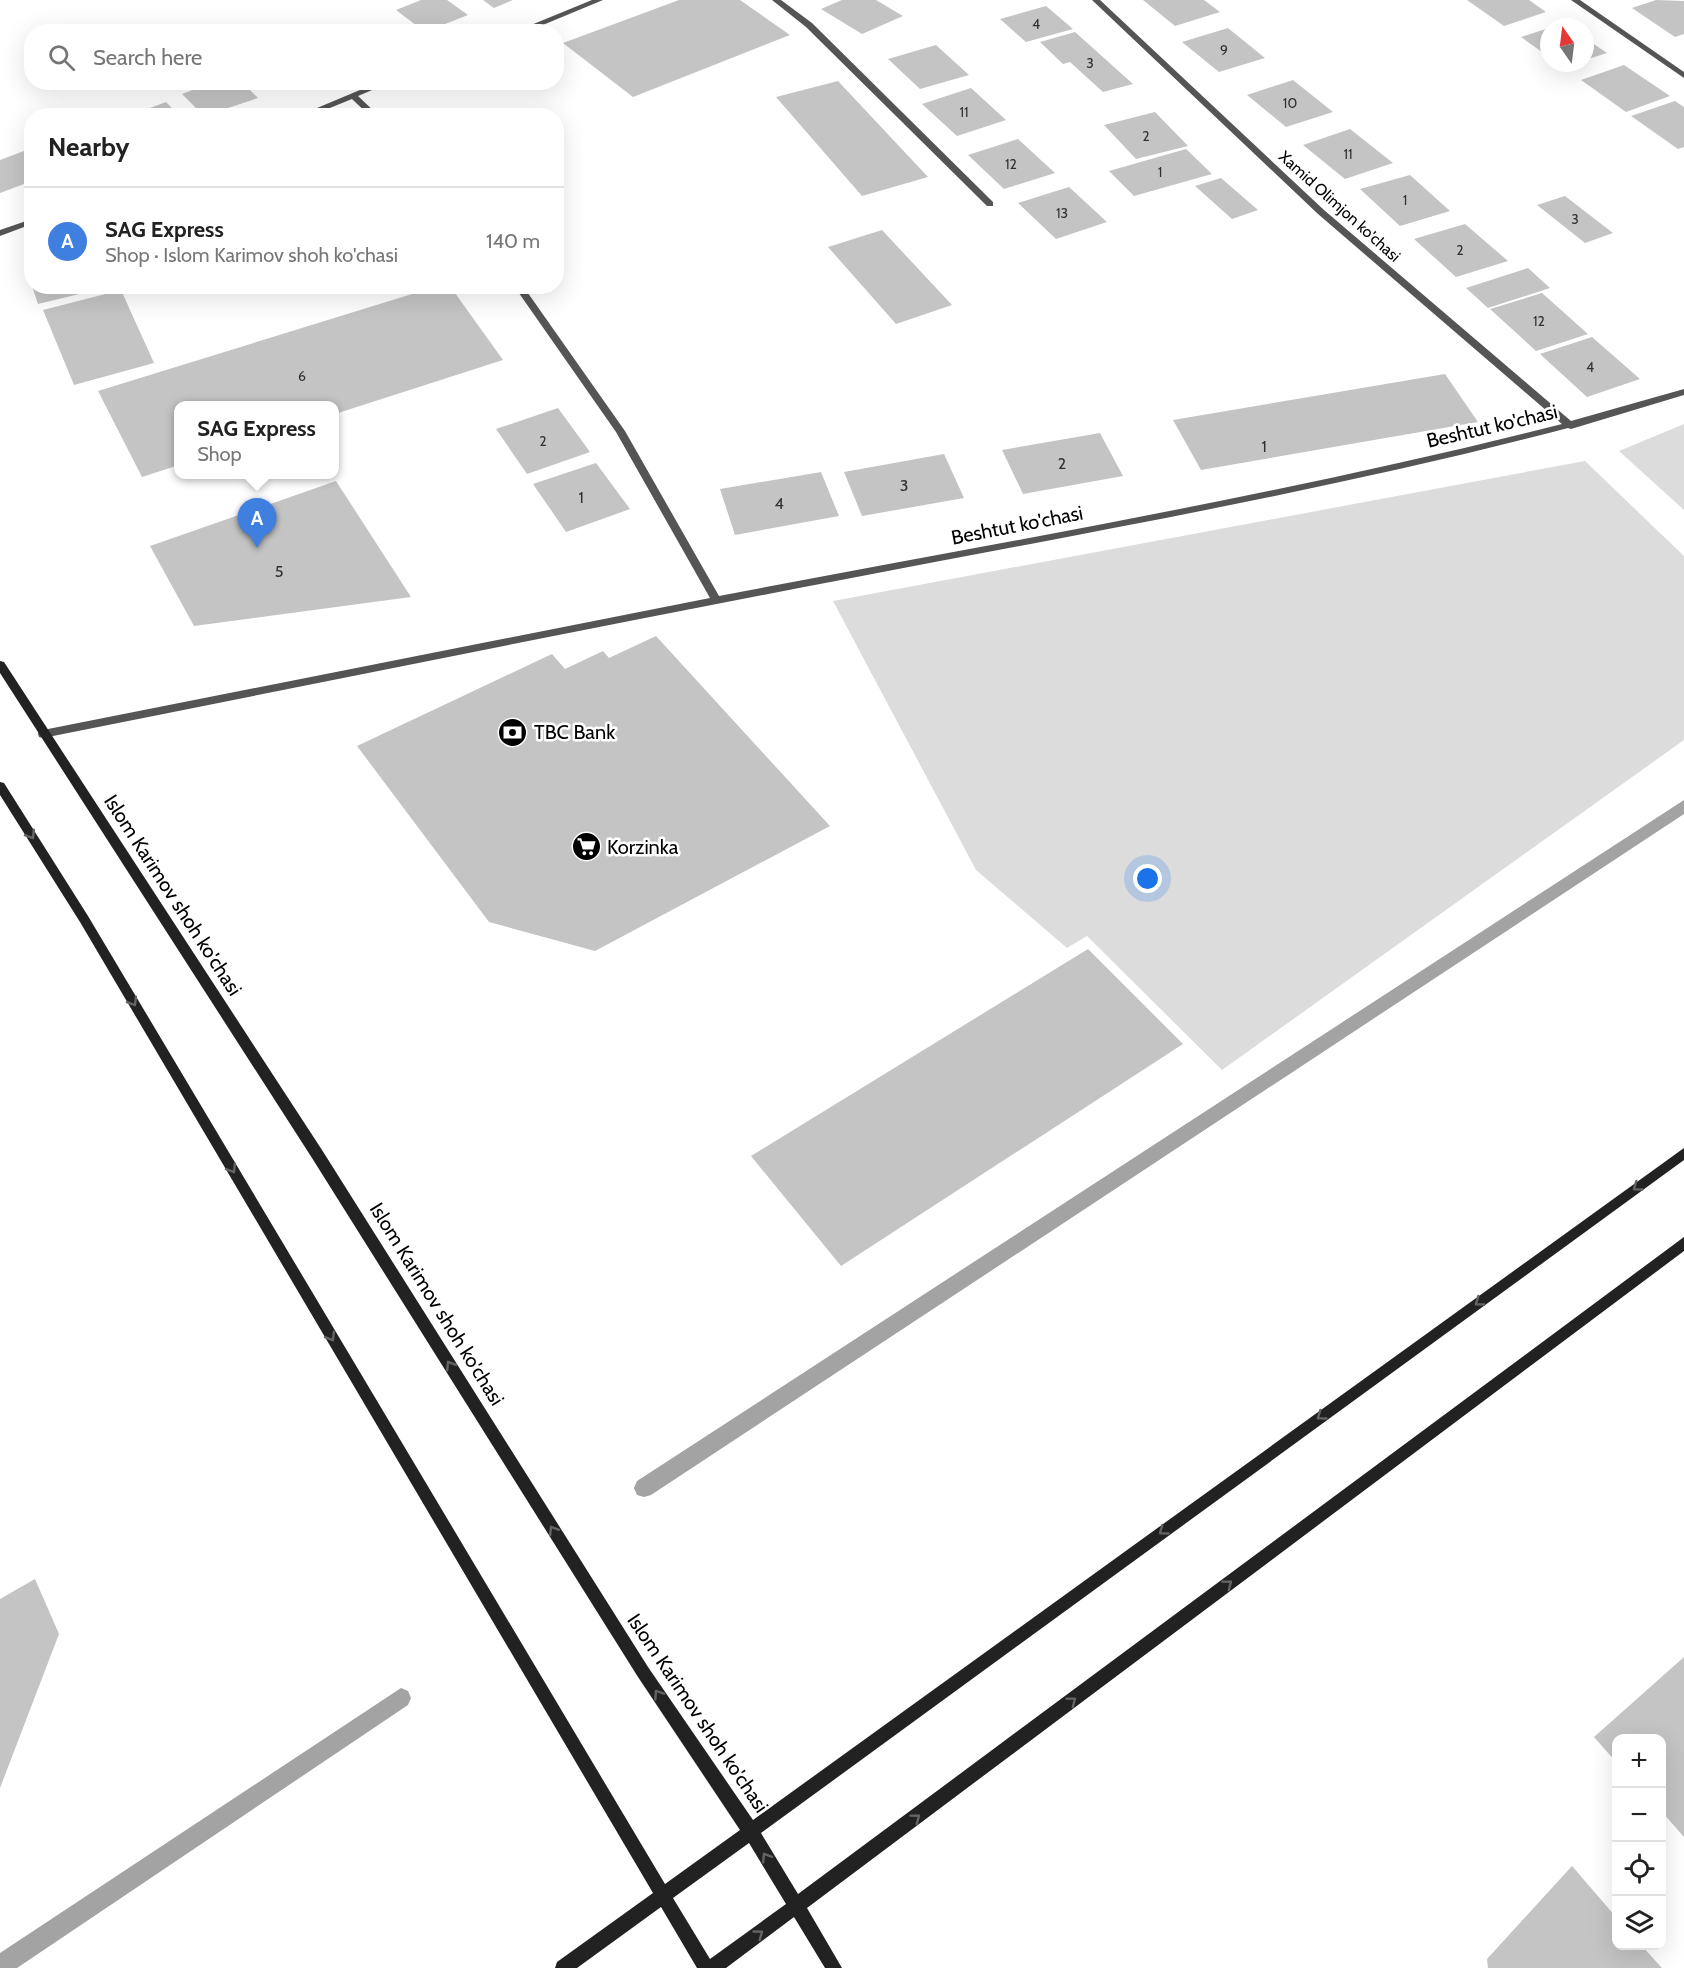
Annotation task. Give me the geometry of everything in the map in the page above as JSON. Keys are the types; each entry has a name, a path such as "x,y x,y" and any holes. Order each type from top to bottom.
{"main road":[{"name":"Islom Karimov shoh ko'chasi","path":"2,672 317,1154 643,1672 750,1830 834,1968"},
{"path":"0,786 84,919 706,1968"},
{"path":"563,1968 1684,1153"},
{"path":"711,1968 1684,1243"}],"street":[{"path":"538,24 599,0"},
{"path":"776,0 809,25 990,204"},
{"name":"Xamid Olimjon ko'chasi","path":"1096,0 1322,212 1571,426"},
{"path":"1575,0 1684,76"},
{"path":"322,108 368,90"},
{"path":"353,96 366,108"},
{"path":"0,233 24,224"},
{"path":"524,294 620,431 716,600"},
{"name":"Beshtut ko'chasi","path":"43,734 716,600 1238,502 1571,426 1684,392"}],"shaded area":[{"path":"1684,424 1684,510 1619,451"},
{"path":"1585,461 1684,556 1684,740 1222,1070 1087,936 1067,948 976,870 833,601"}],"building":[{"path":"421,0 447,0 468,15 445,24 414,24 396,10"},
{"path":"483,0 513,0 494,8"},
{"path":"679,0 740,0 790,35 633,97 564,43"},
{"path":"842,0 876,0 903,16 862,34 821,9"},
{"path":"1143,0 1204,0 1220,12 1175,26"},
{"path":"1467,0 1529,0 1546,12 1504,26"},
{"path":"1656,0 1684,1 1684,34 1675,37 1632,8"},
{"path":"1046,6 1073,29 1026,42 1000,19"},
{"path":"1228,28 1265,58 1219,72 1182,42"},
{"path":"1540,31 1540,51 1521,37"},
{"path":"1075,32 1133,84 1103,92 1070,62 1063,64 1040,42"},
{"path":"1594,44 1607,53 1594,57"},
{"path":"936,45 969,75 920,89 888,59"},
{"path":"1624,65 1670,96 1626,112 1581,80"},
{"path":"1293,80 1333,112 1286,127 1247,95"},
{"path":"838,81 928,177 862,196 776,97"},
{"path":"971,88 1006,120 957,136 922,104"},
{"path":"193,90 250,90 258,98 228,108 196,108 182,94"},
{"path":"1675,101 1684,107 1684,147 1678,149 1631,116"},
{"path":"166,102 172,108 150,108"},
{"path":"1155,112 1188,146 1136,159 1104,125"},
{"path":"1350,129 1393,163 1345,179 1303,145"},
{"path":"1018,139 1055,173 1004,189 968,155"},
{"path":"1186,149 1212,174 1134,196 1109,171"},
{"path":"24,151 24,184 0,193 0,160"},
{"path":"1410,175 1450,211 1400,226 1360,189"},
{"path":"1221,178 1258,210 1232,219 1195,186"},
{"path":"1069,187 1107,222 1056,239 1018,203"},
{"path":"1565,196 1613,233 1585,243 1537,205"},
{"path":"1465,224 1508,261 1456,277 1414,239"},
{"path":"882,230 952,305 896,324 828,247"},
{"path":"1528,268 1550,288 1488,308 1466,288"},
{"path":"1542,293 1588,334 1536,351 1490,309"},
{"path":"35,294 79,294 38,304"},
{"path":"105,294 123,294 154,363 74,385 43,310"},
{"path":"412,294 456,294 503,360 339,413 339,401 174,401 174,467 142,477 98,391"},
{"path":"1592,337 1640,379 1587,397 1540,354"},
{"path":"1445,374 1478,422 1201,470 1173,420"},
{"path":"558,408 590,452 527,474 496,429"},
{"path":"1100,433 1123,476 1023,494 1002,450"},
{"path":"944,454 964,498 862,516 844,472"},
{"path":"596,463 630,509 566,532 533,484"},
{"path":"821,472 839,516 735,535 720,489"},
{"path":"336,481 411,597 194,626 150,546"},
{"path":"656,636 830,826 595,951 489,922 357,746 552,654 565,669 603,651 609,658"},
{"path":"1088,949 1183,1044 841,1266 751,1156"},
{"path":"35,1579 59,1634 0,1788 0,1599"},
{"path":"1684,1657 1684,1837 1666,1817 1666,1734 1612,1734 1612,1757 1594,1737"},
{"path":"1572,1866 1612,1912 1612,1950 1646,1950 1662,1968 1488,1968 1487,1959"}],"waterway":[{"path":"644,1488 1684,806"},
{"path":"0,1966 401,1698"}],"place":[{"name":"SAG Express","path":"257,548"},
{"name":"TBC Bank","path":"513,732"},
{"name":"Korzinka","path":"586,847"}]}
